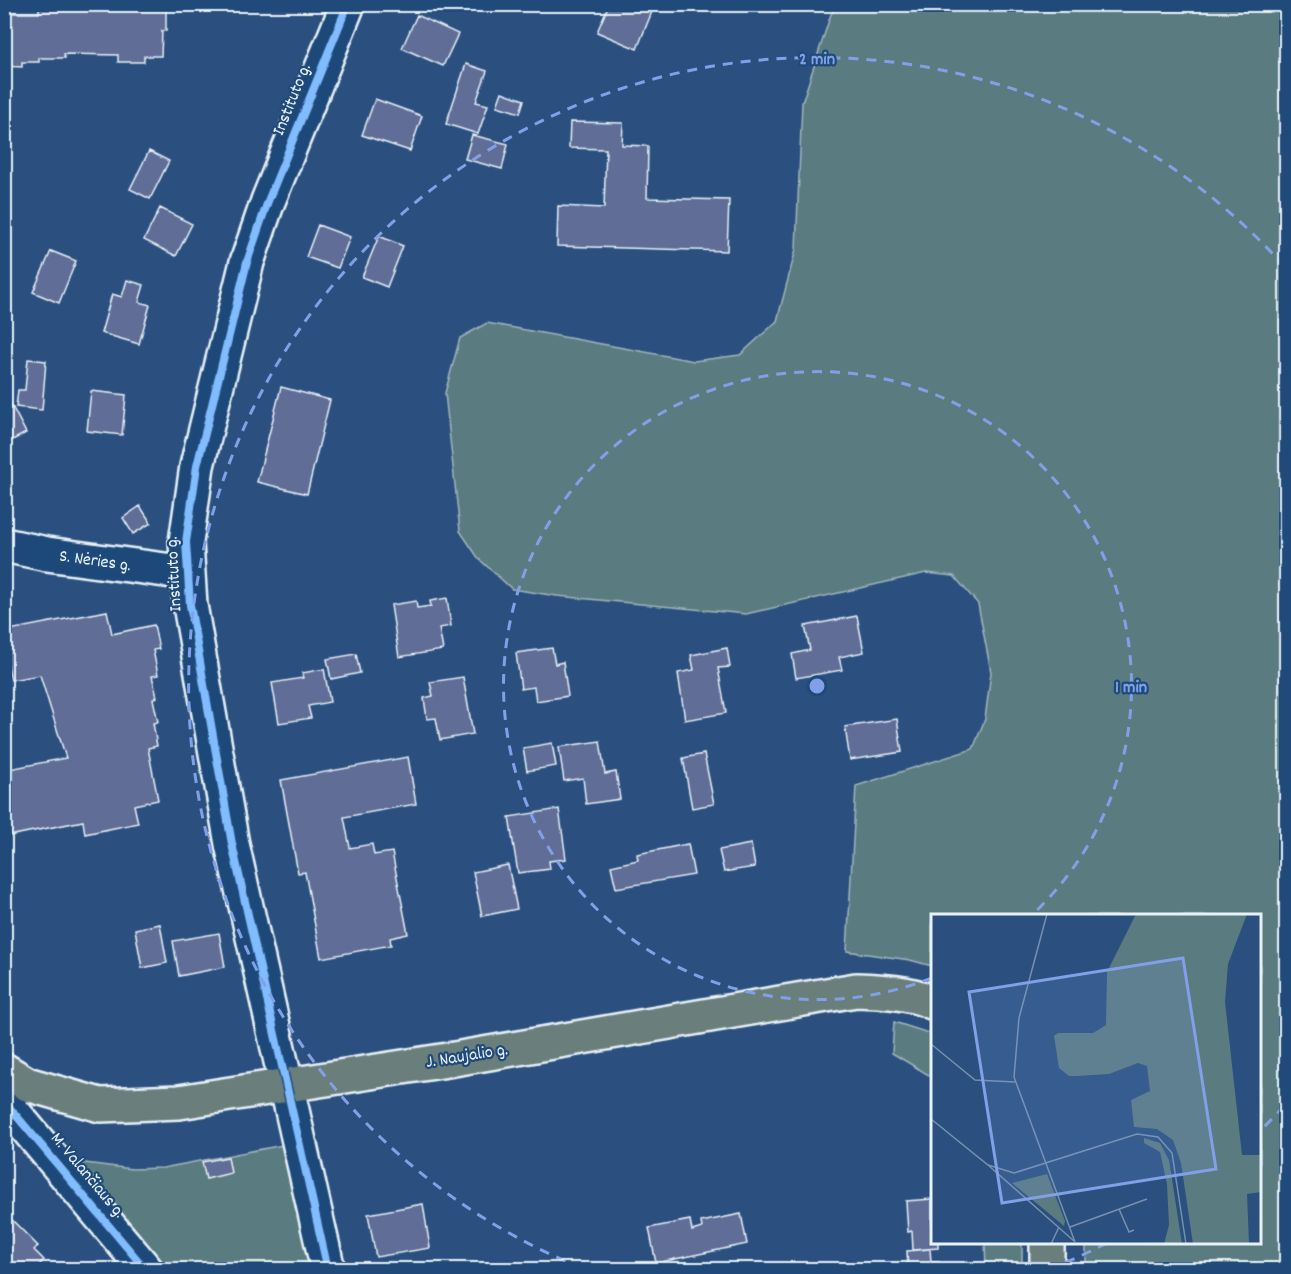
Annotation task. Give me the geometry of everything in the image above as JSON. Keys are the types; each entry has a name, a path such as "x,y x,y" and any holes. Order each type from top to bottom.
{"main road":[{"name":"J. Naujalio g.","path":"4,1070 27,1084 100,1106 179,1102 856,990 886,991 931,1001"},
{"path":"1047,1244 1047,1269"}],"street":[{"name":"Instituto g.","path":"328,1269 230,833 190,605 186,542 193,487 247,262 268,201 348,4"},
{"name":"S. Nėries g.","path":"4,545 47,554 187,573"},
{"name":"M. Valančiaus g.","path":"4,1101 146,1269"}],"green space":[{"path":"839,4 1286,5 1286,1269 1086,1269 1086,1244 1261,1244 1261,914 931,914 931,966 910,960 847,951 856,786 973,749 985,719 991,672 978,604 954,576 926,573 746,614 557,596 512,589 479,559 460,531 445,393 460,338 487,323 694,361 740,355 777,321 796,249 802,103 831,14"},
{"path":"894,1022 931,1034 931,1076 892,1053"},
{"path":"288,1144 316,1269 160,1269 77,1162 132,1169 163,1168"},
{"path":"985,1244 1022,1244 1022,1269 986,1269"}],"building":[{"path":"104,4 166,7 166,31 162,31 161,56 144,56 144,62 118,62 118,55 64,54 65,58 39,58 39,62 22,62 22,67 4,66 4,13 39,13 39,5"},
{"path":"609,4 655,4 637,49 597,32"},
{"path":"417,15 458,34 443,66 402,48"},
{"path":"466,64 487,71 476,102 488,105 478,134 446,124"},
{"path":"502,92 524,100 520,113 497,106"},
{"path":"375,99 422,116 410,151 362,135"},
{"path":"570,122 623,123 622,145 648,146 647,198 729,200 727,251 557,246 558,206 604,208 606,149 569,148"},
{"path":"472,135 508,144 502,169 465,159"},
{"path":"149,151 169,161 150,199 130,189"},
{"path":"160,208 192,224 176,256 144,240"},
{"path":"318,225 350,237 338,268 306,257"},
{"path":"379,236 403,246 387,287 362,277"},
{"path":"51,251 76,261 59,303 33,292"},
{"path":"127,280 144,285 139,302 150,305 139,344 101,333 112,294 122,297"},
{"path":"28,359 46,361 42,410 16,407 18,390 25,390"},
{"path":"281,387 330,400 307,494 257,482"},
{"path":"4,391 26,433 5,444 4,443"},
{"path":"91,391 126,395 122,435 87,431"},
{"path":"140,506 151,523 133,534 123,518"},
{"path":"447,598 451,626 439,628 443,650 399,657 391,605 416,601 417,608 431,606 430,601"},
{"path":"107,611 112,634 154,625 159,649 153,650 158,675 152,676 157,697 153,699 158,722 153,723 157,746 148,748 158,800 134,805 138,823 85,834 83,821 4,837 4,770 66,758 40,675 11,680 4,648 4,631"},
{"path":"857,616 864,652 839,657 842,670 796,678 792,654 810,650 805,626"},
{"path":"552,648 555,664 563,662 568,696 536,701 534,687 521,689 516,653"},
{"path":"727,648 730,667 718,668 726,713 685,720 678,673 694,670 691,655"},
{"path":"356,654 360,673 331,679 327,659"},
{"path":"324,669 330,702 308,706 311,718 279,723 272,683 303,678 302,673"},
{"path":"463,677 473,734 440,740 436,718 427,719 424,698 433,696 430,682"},
{"path":"897,719 902,752 850,760 845,727"},
{"path":"600,741 605,774 616,772 620,799 586,804 583,778 564,781 559,747"},
{"path":"552,743 556,766 527,771 523,748"},
{"path":"704,754 714,804 692,808 683,758"},
{"path":"408,757 416,804 344,817 350,848 372,844 374,855 392,852 408,934 390,938 391,945 321,958 305,872 298,873 281,780"},
{"path":"559,809 566,859 549,861 550,869 518,873 509,817"},
{"path":"688,844 694,875 616,888 611,866 638,860 637,854"},
{"path":"751,844 755,867 724,872 719,850"},
{"path":"508,865 517,909 482,916 473,872"},
{"path":"160,924 167,963 142,968 135,929"},
{"path":"219,933 225,967 179,976 173,941"},
{"path":"228,1157 231,1173 206,1179 202,1162"},
{"path":"931,1199 931,1244 938,1244 938,1248 913,1250 912,1231 908,1232 906,1201"},
{"path":"423,1204 430,1248 376,1257 368,1214"},
{"path":"4,1212 38,1246 34,1250 44,1260 34,1270 4,1270"},
{"path":"741,1214 747,1244 656,1263 649,1228 690,1220 692,1231 702,1228 701,1222"},
{"path":"930,1249 931,1262 939,1262 939,1270 908,1270 907,1251"}],"cycle path":[{"path":"328,1270 232,844 190,605 186,542 197,466 247,262 268,201 348,4"},
{"path":"4,1101 146,1270"}]}
